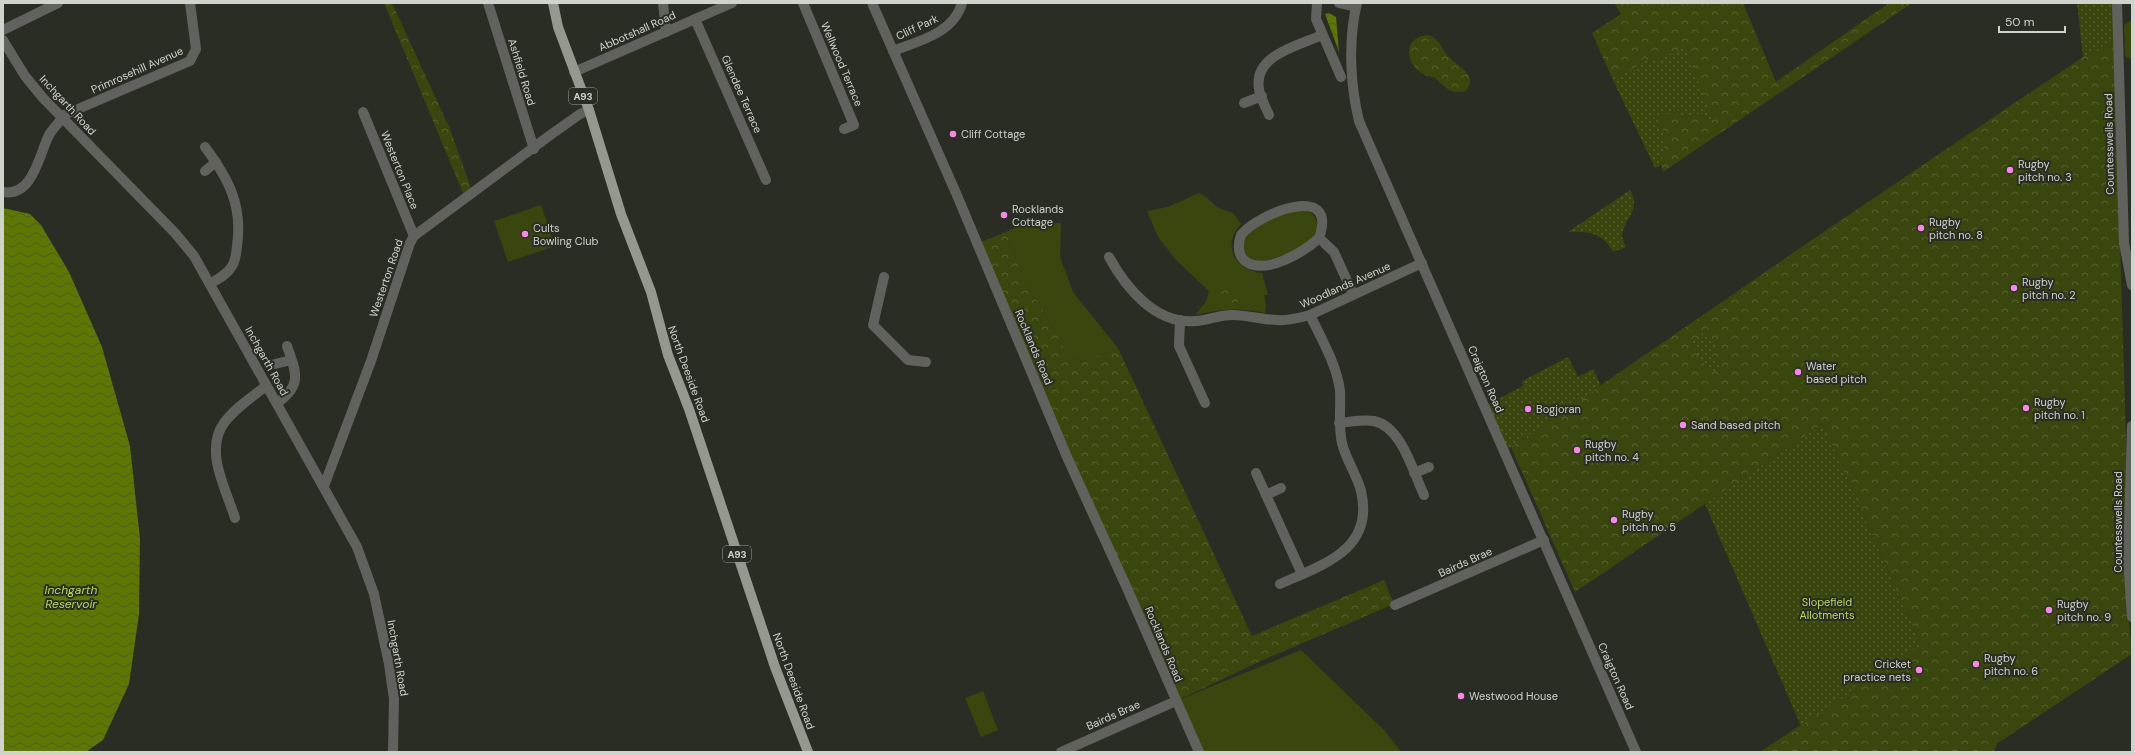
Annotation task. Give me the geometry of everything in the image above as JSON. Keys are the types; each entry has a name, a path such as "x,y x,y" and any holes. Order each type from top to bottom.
{"main road":[{"name":"North Deeside Road","path":"553,3 558,27 589,110 621,214 651,292 668,355 689,409 775,667 808,752"}],"street":[{"path":"3,30 58,3"},
{"name":"Primrosehill Avenue","path":"63,118 190,61 196,49 190,3"},
{"name":"Ashfield Road","path":"488,3 534,149"},
{"path":"663,3 666,32"},
{"name":"Abbotshall Road","path":"574,72 732,3"},
{"name":"Wellwood Terrace","path":"803,3 854,125 844,129"},
{"name":"Rocklands Road","path":"872,3 975,236 1067,457 1126,586 1198,752"},
{"name":"Cliff Park","path":"893,51 937,33 950,24 960,10 962,3"},
{"path":"1317,3 1316,19 1341,77"},
{"name":"Craigton Road","path":"1339,3 1357,5 1352,36 1352,70 1356,110 1363,132 1544,540 1636,752"},
{"name":"Countesswells Road","path":"2117,3 2124,243 2132,284"},
{"name":"Glendee Terrace","path":"695,19 766,180"},
{"path":"1269,115 1259,90 1259,78 1262,69 1268,60 1322,35"},
{"name":"Inchgarth Road","path":"3,40 25,76 63,118 175,233 194,256 211,283 266,386 324,486 357,547 374,594 389,664 394,699 393,752"},
{"path":"1244,103 1262,96"},
{"name":"Westerton Road","path":"324,486 371,361 410,243 414,236 480,186 534,149 580,114 589,110"},
{"name":"Westerton Place","path":"363,112 414,236"},
{"path":"3,192 11,193 18,190 30,181 50,133 63,118"},
{"path":"205,147 224,172 233,196 238,238 232,267 223,276 211,283"},
{"path":"205,171 216,162"},
{"path":"1291,206 1306,206 1314,209 1319,215 1322,224 1318,238 1296,255 1265,265 1253,265 1246,262 1239,251 1241,235 1246,229 1259,219 1291,206"},
{"path":"1318,238 1334,252 1353,294"},
{"name":"Woodlands Avenue","path":"1109,257 1120,277 1132,292 1161,313 1180,320 1198,321 1232,314 1277,320 1295,319 1310,315 1422,263"},
{"path":"884,277 874,325 908,360 926,362"},
{"path":"1280,584 1327,563 1344,552 1357,535 1362,517 1363,503 1360,490 1342,444 1339,423 1340,392 1336,373 1310,315"},
{"path":"1180,320 1180,346 1205,403"},
{"path":"277,403 290,395 294,388 295,378 292,360 287,346"},
{"path":"275,364 292,360"},
{"path":"235,518 218,466 216,443 224,423 234,412 266,386"},
{"path":"1339,423 1373,420 1393,431 1424,495"},
{"name":"Countesswells Road","path":"2132,426 2128,559 2132,617"},
{"path":"1414,473 1429,467"},
{"path":"1256,473 1302,574"},
{"path":"1266,495 1281,488"},
{"name":"Bairds Brae","path":"1395,605 1544,540"},
{"name":"Bairds Brae","path":"1061,752 1176,701"}],"green space":[{"path":"384,3 392,3 450,129 471,188 463,193"},
{"path":"1614,3 1743,3 1776,82 1889,3 1912,3 1663,172 1661,165 1664,131 1654,118 1677,109 1683,117 1697,114 1713,120 1652,61 1648,63 1646,59 1643,64 1612,78 1592,33 1621,14"},
{"path":"2077,3 2116,3 2114,40 2083,57"},
{"path":"2132,20 2131,59 2125,56 2124,25"},
{"path":"1425,35 1437,40 1446,54 1469,76 1469,85 1466,91 1452,91 1434,77 1419,71 1413,65 1409,51 1411,44 1416,39"},
{"path":"2114,40 2126,440 2124,572 2132,654 1998,743 1993,752 1760,752 1921,645 1823,424 1575,592 1511,447 1822,233 2083,57"},
{"path":"1685,48 1713,120 1697,114 1683,117 1677,109 1654,118 1664,131 1664,145 1661,165 1655,168 1612,78 1643,64 1641,60 1646,58 1649,63"},
{"path":"1630,190 1633,197 1634,208 1626,223 1622,235 1626,247 1613,252 1605,241 1594,234 1568,232"},
{"path":"1199,193 1217,207 1233,213 1241,224 1235,232 1232,241 1234,256 1238,262 1245,267 1262,273 1268,295 1264,295 1266,304 1265,313 1238,309 1213,311 1195,315 1206,302 1209,291 1176,260 1158,237 1147,211 1168,207"},
{"name":"Cults Bowling Club","path":"541,205 555,246 508,262 494,221"},
{"path":"1298,209 1310,212 1317,222 1317,231 1305,245 1285,255 1264,261 1256,262 1247,256 1243,247 1244,238 1266,220"},
{"path":"1026,222 1061,223 1060,257 1073,292 1118,348 1083,361 1069,356 1022,275 1006,232"},
{"path":"1006,232 1022,275 1069,356 1083,361 1118,348 1252,636 1384,580 1394,604 1263,660 1176,701 978,243"},
{"path":"1225,287 1233,287 1239,293 1239,301 1233,307 1225,307 1219,301 1219,293"},
{"path":"1706,331 1718,347 1710,353 1720,366 1712,373 1689,343"},
{"path":"1568,357 1578,377 1593,369 1601,386 1505,451 1485,406 1523,386 1522,381"},
{"name":"Slopefield Allotments","path":"1823,424 1921,645 1801,726 1705,504"},
{"path":"1301,650 1385,731 1401,752 1198,752 1176,701"},
{"path":"983,691 998,730 981,737 965,698"}],"water":[{"path":"1329,13 1336,17 1339,52 1325,14"},
{"name":"Inchgarth Reservoir","path":"3,208 30,214 41,225 69,272 102,347 130,446 140,539 139,614 129,684 103,740 86,752 3,752"}],"place":[{"name":"Cliff Cottage","path":"953,134"},
{"name":"Rugby pitch no. 3","path":"2010,170"},
{"name":"Rocklands Cottage","path":"1004,215"},
{"name":"Rugby pitch no. 8","path":"1921,228"},
{"name":"Cults Bowling Club","path":"525,234"},
{"name":"Rugby pitch no. 2","path":"2014,288"},
{"name":"Water based pitch","path":"1798,372"},
{"name":"Rugby pitch no. 1","path":"2026,408"},
{"name":"Bogjoran","path":"1528,409"},
{"name":"Sand based pitch","path":"1683,425"},
{"name":"Rugby pitch no. 4","path":"1577,450"},
{"name":"Rugby pitch no. 5","path":"1614,520"},
{"name":"Rugby pitch no. 9","path":"2049,610"},
{"name":"Rugby pitch no. 6","path":"1976,664"},
{"name":"Cricket practice nets","path":"1919,670"},
{"name":"Westwood House","path":"1461,696"}]}
